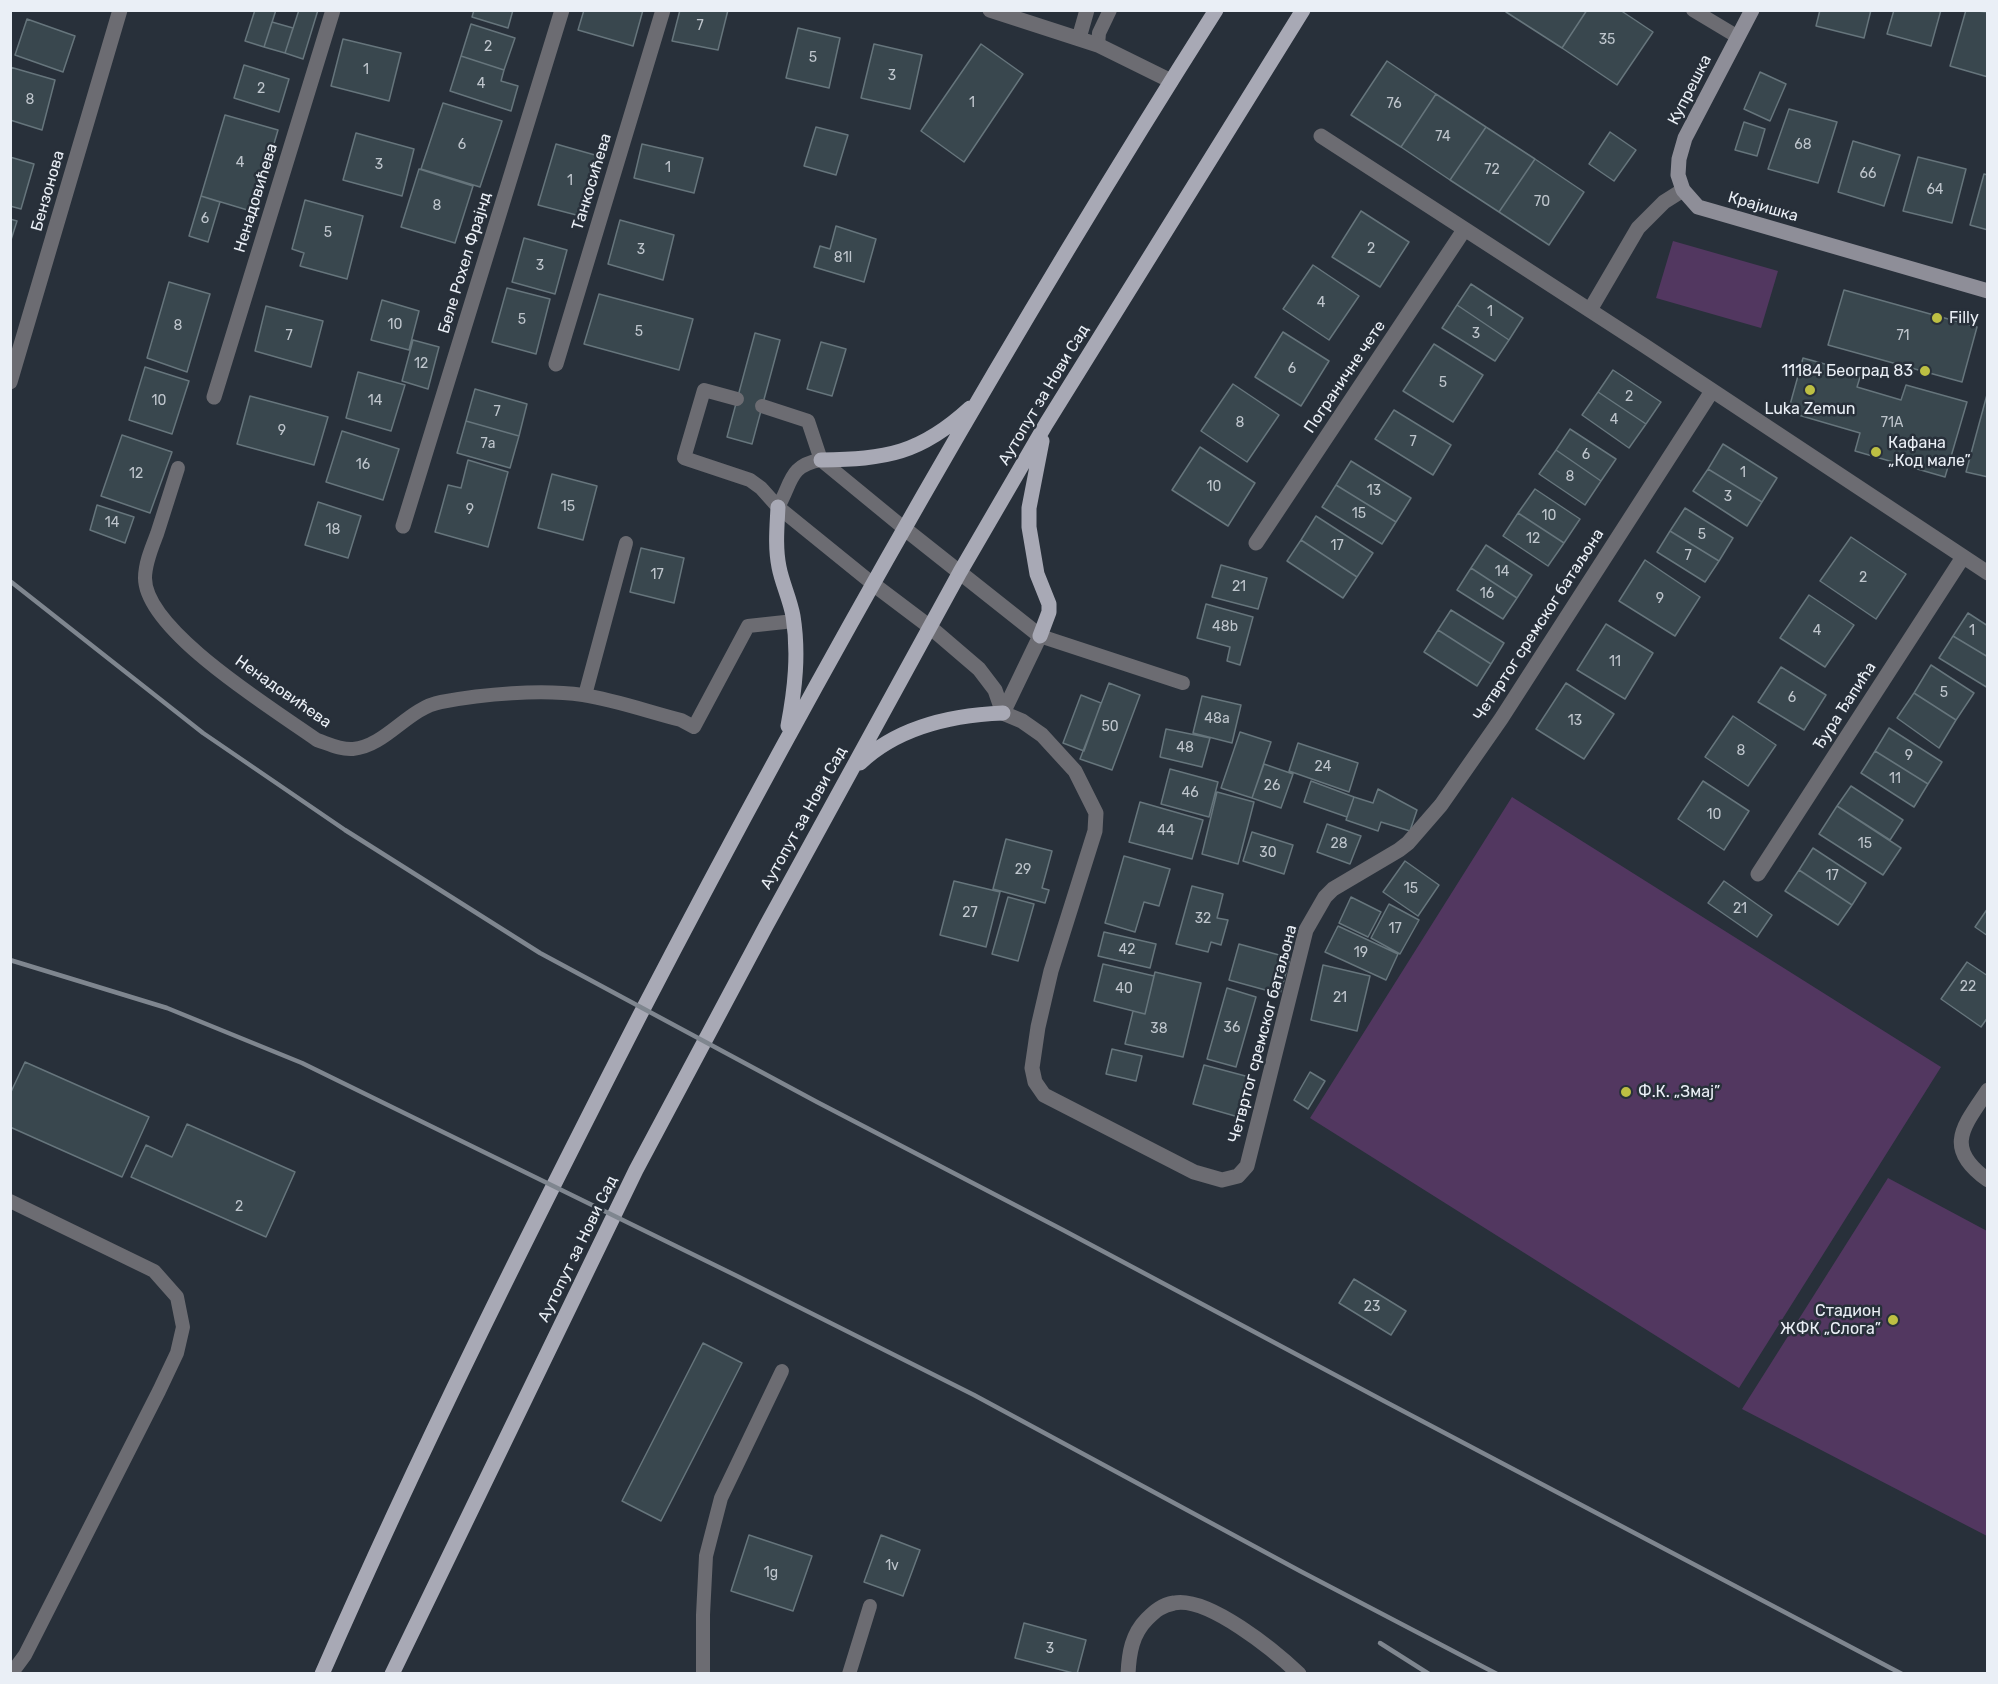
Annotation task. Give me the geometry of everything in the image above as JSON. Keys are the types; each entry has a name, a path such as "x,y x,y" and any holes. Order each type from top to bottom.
{"main road":[{"path":"322,1674 419,1460 572,1149 786,739 981,398 1216,10"},
{"name":"Аутопут за Нови Сад","path":"392,1674 636,1170 766,926 960,572 1046,424 1303,10"},
{"name":"Купрешка","path":"1683,190 1678,175 1685,138 1752,10"},
{"name":"Крајишка","path":"1683,190 1698,207 1988,291"},
{"path":"821,460 888,456 916,446 948,428 981,398"},
{"path":"1040,636 1049,612 1036,574 1029,527 1029,508 1046,424"},
{"path":"778,507 776,549 794,621 795,687 786,739"},
{"path":"850,774 872,753 919,726 977,714 1004,713"}],"street":[{"name":"Бензонова","path":"10,382 120,10"},
{"name":"Ненадовићева","path":"214,397 333,10"},
{"name":"Беле Рохел Фрајнд","path":"403,526 562,10"},
{"name":"Танкосићева","path":"556,364 663,10"},
{"path":"990,10 1098,45 1171,81"},
{"path":"1079,38 1087,10"},
{"path":"1321,136 1590,310 1988,573"},
{"path":"1590,310 1627,251 1638,228 1664,202 1683,190"},
{"name":"Пограничне чете","path":"1256,543 1464,230"},
{"name":"Четвртог сремског батаљона","path":"1004,713 1022,721 1042,735 1075,771 1096,813 1095,831 1051,971 1038,1027 1032,1068 1035,1083 1044,1095 1194,1172 1222,1180 1238,1176 1247,1166 1306,930 1325,897 1333,889 1408,843 1441,805 1501,719 1712,390"},
{"path":"905,529 1040,636 1004,713"},
{"name":"Ђура Ђапића","path":"1758,874 1962,557"},
{"path":"873,584 930,627 979,669 995,690 1004,713"},
{"path":"1988,1090 1964,1127 1961,1142 1964,1159 1988,1180"},
{"path":"1128,1674 1129,1651 1141,1626 1157,1608 1175,1602 1201,1607 1232,1622 1266,1645 1299,1674"}],"lane":[{"path":"1098,45 1100,33 1110,10"},
{"path":"1693,10 1738,37"},
{"path":"738,399 704,390 684,459 750,480 761,488 778,507 873,584"},
{"path":"762,406 808,421 821,460 905,529"},
{"path":"778,507 787,492 793,474 807,462 821,460"},
{"name":"Ненадовићева","path":"178,468 148,558 145,578 149,599 180,638 199,656 317,740 337,747 354,748 366,745 391,731 422,708 440,702 499,694 585,695 681,720 694,727 748,626 794,621"},
{"path":"585,695 626,543"},
{"path":"1040,636 1183,683"},
{"path":"10,1201 154,1271 177,1296 183,1327 177,1353 159,1390 25,1655 11,1674"},
{"path":"703,1674 706,1556 721,1498 782,1371"},
{"path":"849,1674 870,1606"}],"shaded area":[{"path":"1673,241 1778,271 1761,328 1656,298"},
{"name":"Ф.К. „Змај”","path":"1512,797 1941,1067 1739,1388 1310,1118"},
{"name":"Стадион ЖФК „Слога”","path":"1888,1178 1987,1231 1987,1536 1742,1409"}],"building":[{"path":"255,10 276,10 264,47 245,41"},
{"path":"299,10 318,10 303,59 285,53"},
{"path":"474,10 513,10 508,28 472,17"},
{"path":"584,10 643,10 633,46 578,30"},
{"path":"680,10 728,10 718,50 672,41"},
{"path":"1507,10 1587,10 1562,48 1506,12"},
{"path":"1587,10 1620,10 1653,32 1617,85 1562,48"},
{"path":"1820,10 1871,10 1864,38 1816,26"},
{"path":"1894,10 1941,10 1931,46 1887,34"},
{"path":"1966,10 1988,12 1988,77 1950,66"},
{"path":"27,19 75,36 63,72 15,55"},
{"path":"272,22 293,28 285,53 264,47"},
{"path":"471,24 515,38 504,70 461,56"},
{"path":"798,28 840,38 829,88 786,78"},
{"path":"343,39 401,53 389,101 331,86"},
{"path":"874,44 922,55 910,109 861,98"},
{"path":"981,44 1023,74 964,162 921,131"},
{"path":"461,56 504,70 501,81 518,86 511,111 450,91"},
{"path":"1387,61 1436,94 1401,147 1351,115"},
{"path":"244,65 289,79 279,112 234,98"},
{"path":"10,67 55,80 42,130 10,120"},
{"path":"1760,72 1786,84 1770,121 1744,109"},
{"path":"1436,94 1486,127 1450,180 1401,147"},
{"path":"443,103 502,121 480,187 421,169"},
{"path":"1789,109 1837,122 1818,183 1768,169"},
{"path":"225,115 278,130 254,212 201,196"},
{"path":"1744,122 1765,129 1757,156 1735,150"},
{"path":"816,127 848,135 836,175 804,166"},
{"path":"1486,127 1535,159 1499,212 1450,180"},
{"path":"1610,132 1636,150 1614,181 1589,164"},
{"path":"356,133 414,149 402,196 343,180"},
{"path":"1853,141 1900,155 1884,206 1838,192"},
{"path":"556,144 602,157 584,217 538,205"},
{"path":"642,144 703,158 694,193 634,178"},
{"path":"10,157 34,164 21,209 10,206"},
{"path":"1918,157 1966,169 1952,223 1903,211"},
{"path":"1535,159 1584,192 1549,245 1499,212"},
{"path":"419,169 473,186 455,243 401,227"},
{"path":"1984,174 1988,175 1988,230 1970,225"},
{"path":"201,196 220,202 208,242 189,236"},
{"path":"305,200 363,216 347,279 300,266 304,253 292,249"},
{"path":"1361,211 1409,242 1380,287 1332,257"},
{"path":"10,219 17,221 10,243"},
{"path":"620,220 674,235 663,280 608,264"},
{"path":"836,226 876,239 864,282 814,267 820,246 830,249"},
{"path":"524,238 567,250 555,294 512,282"},
{"path":"1313,265 1359,296 1329,340 1283,309"},
{"path":"169,282 210,294 187,372 147,358"},
{"path":"1471,284 1523,318 1509,340 1457,305"},
{"path":"507,288 550,299 536,354 492,342"},
{"path":"1844,290 1977,327 1962,382 1828,345"},
{"path":"599,294 693,319 679,370 584,344"},
{"path":"382,300 419,311 409,350 371,340"},
{"path":"1457,305 1509,340 1495,361 1442,328"},
{"path":"266,306 323,321 311,367 255,351"},
{"path":"1283,332 1329,361 1301,406 1255,377"},
{"path":"755,333 780,340 752,444 727,437"},
{"path":"413,340 439,347 428,389 402,381"},
{"path":"821,342 846,349 832,396 807,389"},
{"path":"1434,344 1483,375 1453,422 1403,391"},
{"path":"1803,358 1861,374 1857,387 1901,400 1906,385 1967,402 1945,477 1855,451 1860,433 1788,412"},
{"path":"145,367 189,381 172,434 129,420"},
{"path":"1613,370 1661,402 1646,424 1598,392"},
{"path":"358,372 405,385 391,431 346,418"},
{"path":"1233,384 1279,415 1247,462 1201,431"},
{"path":"475,389 527,404 519,436 466,421"},
{"path":"1988,391 1988,477 1966,472"},
{"path":"1598,392 1646,424 1629,448 1582,415"},
{"path":"250,396 328,417 314,465 237,444"},
{"path":"1394,410 1451,445 1433,475 1375,439"},
{"path":"466,421 519,436 510,468 457,453"},
{"path":"1570,429 1616,459 1601,481 1556,450"},
{"path":"342,431 399,449 383,500 326,482"},
{"path":"122,435 172,452 150,513 101,496"},
{"path":"1723,444 1777,478 1762,502 1708,469"},
{"path":"1200,447 1255,483 1228,526 1172,490"},
{"path":"1556,450 1601,481 1585,505 1539,474"},
{"path":"468,460 508,472 488,547 435,532 448,485 461,488"},
{"path":"1351,461 1411,498 1396,522 1336,485"},
{"path":"1708,469 1762,502 1747,526 1693,491"},
{"path":"552,474 597,486 583,540 538,528"},
{"path":"1336,485 1396,522 1382,544 1322,507"},
{"path":"1535,489 1580,519 1564,543 1518,513"},
{"path":"318,502 361,516 348,558 305,545"},
{"path":"97,505 134,517 125,543 90,530"},
{"path":"1685,508 1733,538 1719,561 1670,531"},
{"path":"1518,513 1564,543 1548,566 1503,536"},
{"path":"1316,516 1373,553 1357,577 1301,540"},
{"path":"1670,531 1719,561 1705,582 1657,552"},
{"path":"1851,537 1906,574 1876,619 1820,581"},
{"path":"1301,540 1357,577 1343,598 1287,561"},
{"path":"1486,545 1532,575 1517,598 1471,568"},
{"path":"641,548 684,558 674,603 630,592"},
{"path":"1645,560 1700,597 1675,636 1619,601"},
{"path":"1221,565 1267,578 1258,609 1212,597"},
{"path":"1471,568 1517,598 1503,619 1457,590"},
{"path":"1809,595 1854,625 1825,667 1780,638"},
{"path":"1206,604 1253,617 1240,665 1227,661 1230,647 1197,638"},
{"path":"1451,610 1504,643 1491,664 1438,630"},
{"path":"1968,613 1988,626 1988,657 1953,636"},
{"path":"1606,624 1653,653 1625,699 1577,670"},
{"path":"1438,630 1491,664 1477,686 1424,652"},
{"path":"1953,636 1988,657 1988,688 1939,658"},
{"path":"1931,665 1974,693 1956,720 1914,693"},
{"path":"1781,667 1826,695 1804,730 1758,702"},
{"path":"1109,683 1140,695 1112,770 1080,759"},
{"path":"1566,683 1614,714 1584,759 1536,729"},
{"path":"1914,693 1956,720 1939,748 1897,718"},
{"path":"1081,695 1101,703 1084,751 1063,743"},
{"path":"1202,696 1241,705 1232,743 1193,733"},
{"path":"1733,716 1776,745 1748,786 1705,757"},
{"path":"1889,728 1942,762 1928,784 1875,751"},
{"path":"1166,729 1210,738 1202,767 1160,757"},
{"path":"1240,732 1271,742 1252,798 1221,788"},
{"path":"1298,743 1358,763 1349,792 1289,771"},
{"path":"1875,751 1928,784 1914,807 1861,773"},
{"path":"1264,764 1293,774 1281,808 1252,798"},
{"path":"1170,769 1218,782 1209,817 1161,804"},
{"path":"1311,781 1354,797 1347,817 1304,802"},
{"path":"1703,781 1749,811 1724,850 1678,819"},
{"path":"1851,786 1903,820 1890,840 1837,806"},
{"path":"1378,789 1417,810 1410,831 1381,822 1378,831 1346,820 1354,797 1373,803"},
{"path":"1217,792 1254,802 1238,864 1202,854"},
{"path":"1140,802 1203,820 1192,859 1129,842"},
{"path":"1837,806 1901,848 1883,875 1819,834"},
{"path":"1327,824 1361,836 1350,864 1317,852"},
{"path":"1252,832 1293,845 1284,874 1243,861"},
{"path":"1006,839 1052,851 1042,888 1049,890 1045,903 993,889"},
{"path":"1813,848 1866,883 1852,905 1799,870"},
{"path":"1124,856 1170,869 1159,906 1144,902 1135,932 1105,923"},
{"path":"1405,861 1439,885 1418,916 1383,892"},
{"path":"1799,870 1852,905 1838,925 1785,891"},
{"path":"954,881 1000,892 986,947 940,935"},
{"path":"1724,881 1772,915 1757,937 1708,903"},
{"path":"1192,886 1223,894 1217,918 1228,920 1221,945 1211,942 1208,952 1176,944"},
{"path":"1008,897 1034,904 1018,961 992,954"},
{"path":"1351,897 1381,912 1368,937 1339,923"},
{"path":"1389,904 1419,920 1400,954 1371,938"},
{"path":"1988,908 1988,936 1975,927"},
{"path":"1338,926 1398,954 1386,980 1325,952"},
{"path":"1104,932 1156,944 1150,968 1098,956"},
{"path":"1239,944 1290,958 1280,994 1229,980"},
{"path":"1967,962 1988,976 1988,1017 1981,1027 1941,999"},
{"path":"1103,964 1154,976 1145,1014 1094,1001"},
{"path":"1323,965 1370,976 1357,1031 1311,1020"},
{"path":"1155,972 1201,983 1183,1057 1125,1044 1133,1011 1145,1014"},
{"path":"1227,988 1256,997 1236,1067 1207,1059"},
{"path":"1112,1049 1142,1056 1136,1081 1106,1074"},
{"path":"25,1062 149,1117 122,1177 10,1127 10,1094"},
{"path":"1204,1065 1253,1078 1242,1118 1193,1104"},
{"path":"1310,1072 1325,1081 1308,1109 1294,1100"},
{"path":"187,1124 295,1172 266,1237 131,1177 146,1145 172,1157"},
{"path":"1354,1279 1406,1311 1391,1335 1339,1303"},
{"path":"703,1343 742,1363 661,1521 622,1501"},
{"path":"749,1535 812,1556 793,1611 731,1591"},
{"path":"881,1535 920,1550 903,1596 864,1582"},
{"path":"1024,1623 1086,1640 1077,1674 1015,1658"}],"railway":[{"path":"10,581 203,733 345,830 540,953 817,1102 1902,1674"},
{"path":"10,960 167,1008 302,1063 974,1395 1300,1571 1497,1674"},
{"path":"1380,1643 1429,1674"}],"place":[{"name":"Filly","path":"1937,318"},
{"name":"11184 Београд 83","path":"1925,371"},
{"name":"Luka Zemun","path":"1810,390"},
{"name":"Кафана „Код мале”","path":"1876,452"},
{"name":"Ф.К. „Змај”","path":"1626,1092"},
{"name":"Стадион ЖФК „Слога”","path":"1893,1320"}]}
